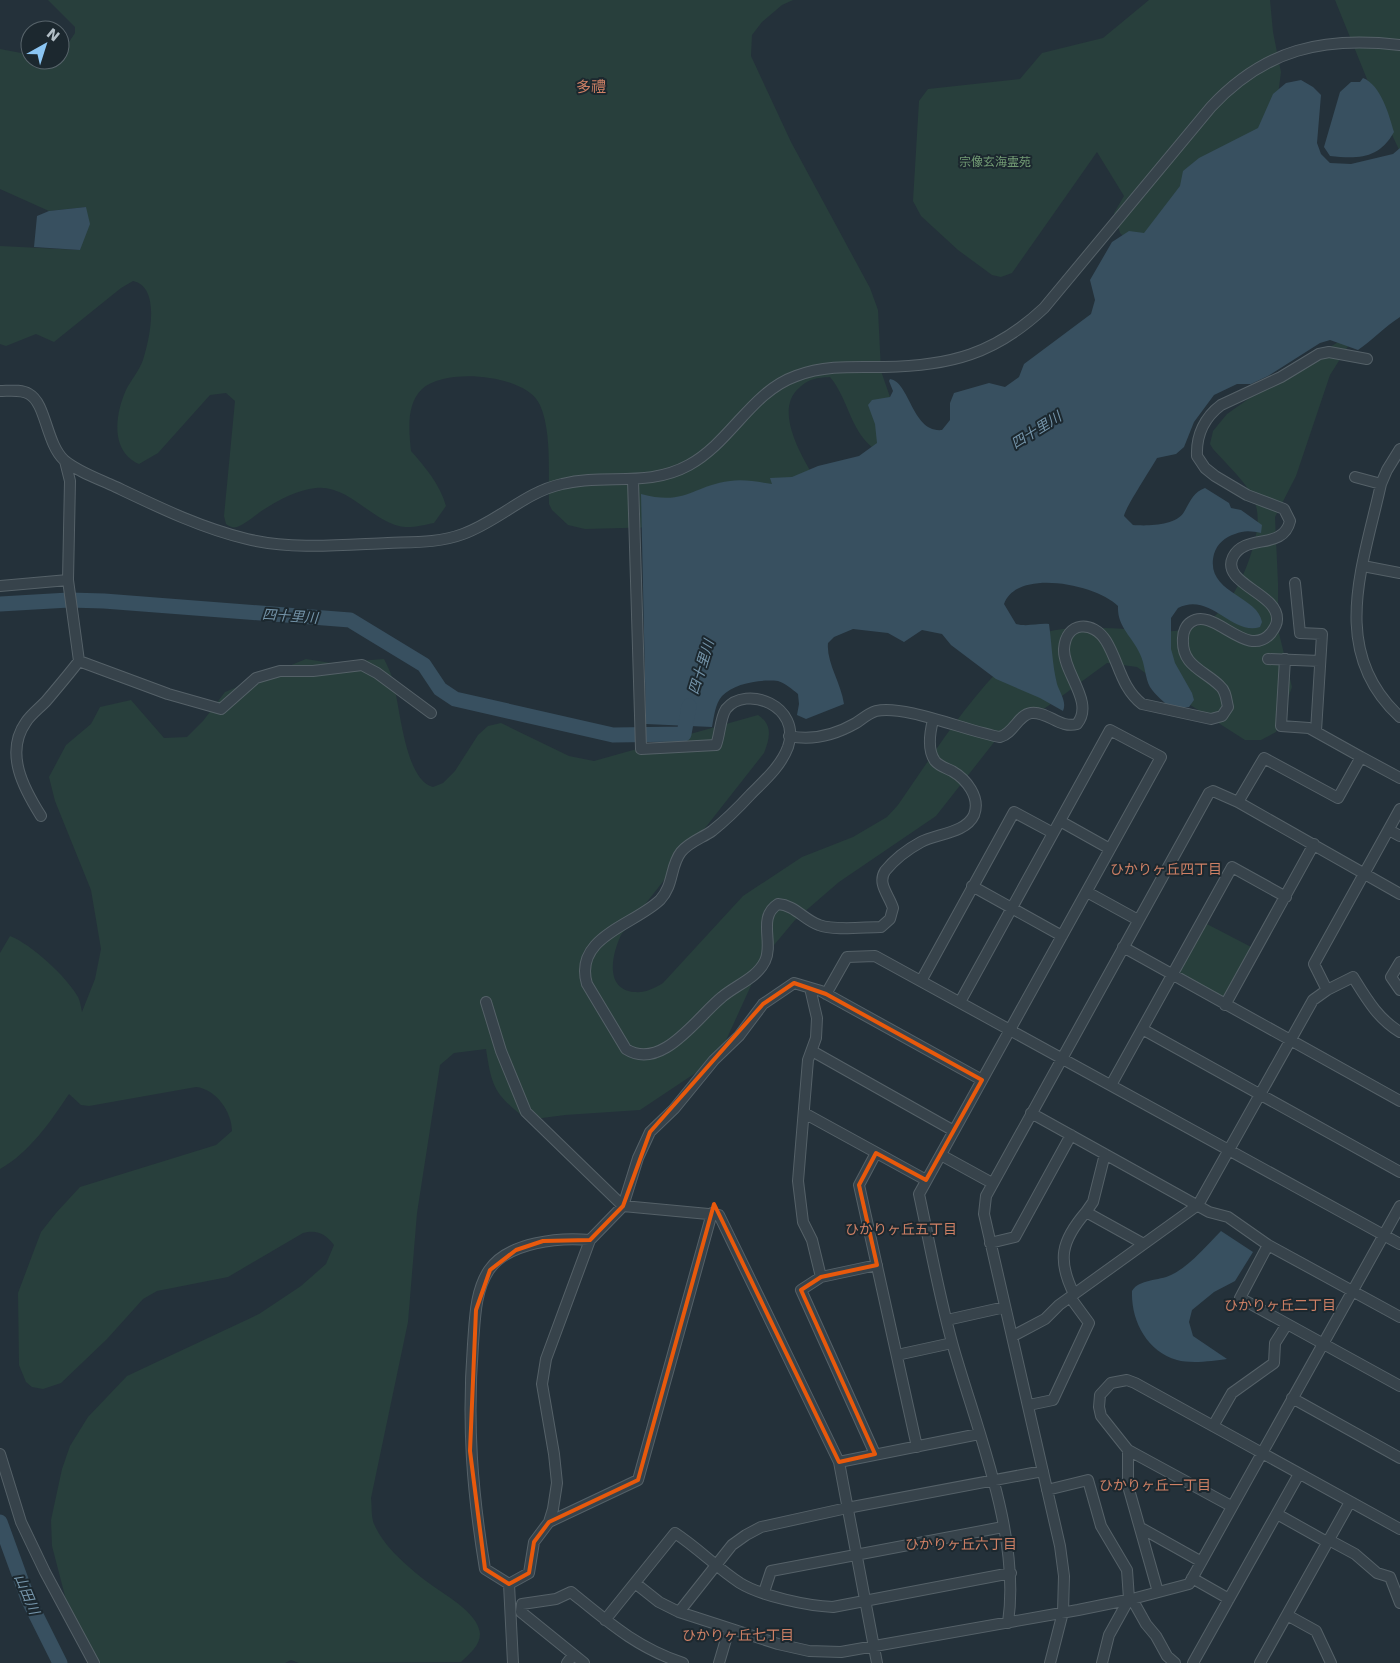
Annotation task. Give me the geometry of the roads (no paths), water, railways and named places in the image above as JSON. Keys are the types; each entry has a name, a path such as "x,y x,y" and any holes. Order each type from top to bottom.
{"street":[{"path":"0,391 21,391 32,395 39,405 55,449 65,461 91,476 179,517 247,539 312,546 444,539 482,526 544,488 580,481 633,480 667,474 703,456 725,436 762,396 794,376 837,367 914,366 949,362 978,353 1004,340 1024,328 1044,308 1210,107 1240,80 1275,58 1309,47 1363,41 1400,45"},
{"path":"789,736 805,740 821,738 846,728 875,711 888,710 922,715 933,720 1000,737 1008,735 1022,718 1033,712 1051,717 1061,723 1077,724 1083,710 1079,694 1066,664 1064,650 1068,636 1073,630 1084,626 1095,629 1106,640 1124,680 1135,699 1142,704 1211,719 1222,716 1228,707 1224,690 1191,664 1183,650 1185,629 1192,621 1202,619 1248,640 1257,641 1269,635 1277,623 1276,611 1268,602 1236,577 1231,566 1232,559 1240,548 1246,544 1266,542 1280,536 1286,531 1290,521 1284,509 1247,495 1204,468 1197,456 1201,429 1214,411 1221,405 1282,377 1319,354 1329,352 1367,359"},
{"path":"1400,449 1393,458 1381,484 1356,600 1355,620 1362,660 1380,695 1400,717"},
{"path":"41,816 25,790 18,772 18,740 25,722 47,700 79,660 68,580 70,481 65,461"},
{"path":"1354,477 1381,484"},
{"path":"633,480 640,749 716,745 726,709 737,702 747,700 767,701 782,710 786,717 789,736 785,755 767,778 714,829 692,842 679,855 669,888 661,898 644,913 608,933 589,954 585,975 591,993 620,1042 633,1053 653,1052 678,1040 722,996 759,970 768,953 767,918 778,904 790,907 812,922 825,927 881,926 886,923 893,908 881,884 884,870 918,844 957,828 969,821 974,815 975,798 968,784 936,761 932,753 930,742 933,720"},
{"path":"1363,566 1400,574"},
{"path":"0,586 68,580"},
{"path":"1295,583 1300,632 1322,634 1316,732"},
{"path":"1268,658 1320,661"},
{"path":"1284,659 1281,726 1309,728 1400,778"},
{"path":"79,660 168,694 221,709 256,678 280,671 313,671 362,665 377,673 431,713"},
{"path":"960,1002 1110,730 1161,757 919,1194 952,1343 979,1434 1003,1527 1011,1573 1008,1623"},
{"path":"1238,802 1264,758 1338,798 1361,757"},
{"path":"1050,1663 1063,1612 1064,1576 1060,1546 1029,1405 990,1243 984,1204 992,1183 1208,793 1213,791 1238,802 1400,894"},
{"path":"1327,990 1314,964 1400,809"},
{"path":"921,981 1014,812 1054,833"},
{"path":"1060,821 1110,849"},
{"path":"1389,830 1400,836"},
{"path":"1225,1005 1314,844"},
{"path":"1112,1085 1232,867 1286,897"},
{"path":"972,886 1062,936"},
{"path":"1087,892 1138,920"},
{"path":"1123,947 1400,1101"},
{"path":"826,994 847,956 875,956 1400,1244"},
{"path":"1400,962 1391,977 1400,990"},
{"path":"1013,1336 1044,1319 1142,1244 1198,1205 1313,1000 1327,990 1353,977 1368,1002 1389,1025 1400,1032"},
{"path":"508,1584 529,1572 534,1542 549,1522 554,1508 557,1483 542,1384 546,1359 590,1240 622,1206 638,1158 650,1132 674,1109 714,1060 739,1036 770,998 794,983 826,994 982,1080"},
{"path":"810,988 817,1018 816,1038 808,1060 798,1181 803,1222 812,1240 821,1277"},
{"path":"486,1002 501,1051 526,1112 622,1206 718,1215 839,1462 877,1663"},
{"path":"1142,1029 1400,1172"},
{"path":"812,1051 954,1131"},
{"path":"804,1113 926,1180"},
{"path":"1031,1113 1209,1212 1228,1217 1268,1245 1400,1317"},
{"path":"990,1243 1015,1237 1071,1136"},
{"path":"876,1153 858,1185 917,1447"},
{"path":"1029,1405 1053,1400 1089,1323 1072,1296 1062,1260 1070,1234 1093,1202 1104,1154"},
{"path":"941,1155 992,1183"},
{"path":"635,1583 659,1602 679,1612 729,1629 809,1651 841,1652 874,1648 1131,1599 1189,1584 1230,1506 1262,1453 1400,1206"},
{"path":"1086,1212 1142,1244"},
{"path":"549,1522 638,1480 712,1213"},
{"path":"508,1584 485,1570 477,1521 470,1451 470,1392 476,1310 482,1287 490,1270 502,1258 516,1250 558,1238 590,1240"},
{"path":"1268,1245 1240,1298 1400,1386"},
{"path":"875,1454 801,1290 821,1277 877,1265"},
{"path":"947,1320 1005,1307"},
{"path":"1213,1426 1232,1393 1274,1363 1275,1343 1287,1324"},
{"path":"897,1356 952,1343"},
{"path":"1230,1506 1128,1450 1101,1416 1099,1407 1100,1395 1106,1388 1118,1381 1127,1380 1135,1383 1400,1529"},
{"path":"1292,1398 1400,1458"},
{"path":"839,1462 979,1434"},
{"path":"1128,1450 1128,1486 1158,1592"},
{"path":"0,1454 21,1522 45,1572 94,1663"},
{"path":"679,1612 732,1545 746,1535 761,1528 847,1508 1043,1471"},
{"path":"1193,1663 1300,1474"},
{"path":"1047,1490 1088,1480 1101,1526 1127,1570 1131,1599 1146,1624 1175,1663"},
{"path":"1260,1663 1350,1502"},
{"path":"1277,1514 1355,1554 1377,1572 1390,1577 1400,1603"},
{"path":"764,1592 771,1571 1003,1527"},
{"path":"1141,1528 1200,1561"},
{"path":"606,1620 675,1534 741,1583 815,1607 833,1607 1011,1573"},
{"path":"1192,1578 1229,1599"},
{"path":"508,1584 513,1663"},
{"path":"584,1663 570,1659 521,1612 522,1604 556,1599 571,1592 629,1639 647,1650 683,1663"},
{"path":"1102,1663 1109,1635 1131,1599"},
{"path":"1287,1615 1316,1631 1331,1663"},
{"path":"719,1663 729,1629"}],"water":[{"path":"1363,78 1375,87 1387,109 1394,132 1382,148 1367,155 1359,157 1330,156 1324,147 1340,92 1351,82 1360,82"},
{"path":"1301,80 1313,87 1321,95 1317,143 1321,154 1330,163 1351,164 1393,154 1400,148 1400,317 1358,350 1330,340 1320,343 1268,376 1251,384 1237,384 1214,395 1194,422 1184,447 1176,454 1157,458 1125,512 1124,516 1133,525 1168,523 1180,517 1195,495 1205,488 1229,503 1231,508 1241,510 1262,525 1261,533 1242,532 1231,535 1222,541 1214,554 1213,567 1217,577 1224,586 1251,605 1258,613 1262,622 1260,627 1250,628 1240,625 1200,605 1190,604 1178,608 1171,618 1171,649 1175,663 1194,700 1189,707 1172,709 1150,687 1140,654 1122,626 1118,606 1108,598 1077,586 1041,583 1024,586 1012,593 1004,604 1016,624 1049,624 1055,677 1064,701 1063,711 1040,698 996,679 951,645 942,634 922,630 904,642 888,633 853,629 834,637 828,643 829,658 844,704 806,719 797,715 798,694 791,688 778,681 756,681 733,688 722,696 716,707 712,727 646,724 641,494 669,498 688,494 717,483 735,480 772,484 770,478 792,477 818,466 859,456 877,443 875,424 868,405 872,400 890,397 893,391 890,379 897,382 924,424 932,429 942,430 950,420 950,403 954,393 989,383 1005,387 1019,377 1024,364 1091,314 1095,300 1090,280 1112,242 1129,231 1144,233 1180,186 1183,171 1199,158 1258,128 1273,94 1286,83"},
{"path":"86,207 90,224 80,250 34,247 37,216 49,211"},
{"path":"1221,1231 1253,1252 1235,1281 1214,1292 1192,1310 1189,1322 1193,1336 1227,1359 1195,1362 1177,1360 1166,1356 1149,1342 1138,1324 1132,1302 1132,1291 1139,1284 1166,1277 1178,1271 1198,1255"}],"waterway":[{"name":"四十里川","path":"0,604 69,600 104,601 350,620 424,665 440,689 455,699 613,735 684,734 689,706"},
{"name":"山田川","path":"0,1522 28,1599 60,1663"}],"district":[{"name":"多禮","path":"591,87"},
{"name":"ひかりヶ丘四丁目","path":"1166,869"},
{"name":"ひかりヶ丘五丁目","path":"901,1229"},
{"name":"ひかりヶ丘二丁目","path":"1280,1305"},
{"name":"ひかりヶ丘一丁目","path":"1155,1485"},
{"name":"ひかりヶ丘六丁目","path":"961,1544"},
{"name":"ひかりヶ丘七丁目","path":"738,1635"}],"park label":[{"name":"宗像玄海霊苑","path":"995,162"}]}
